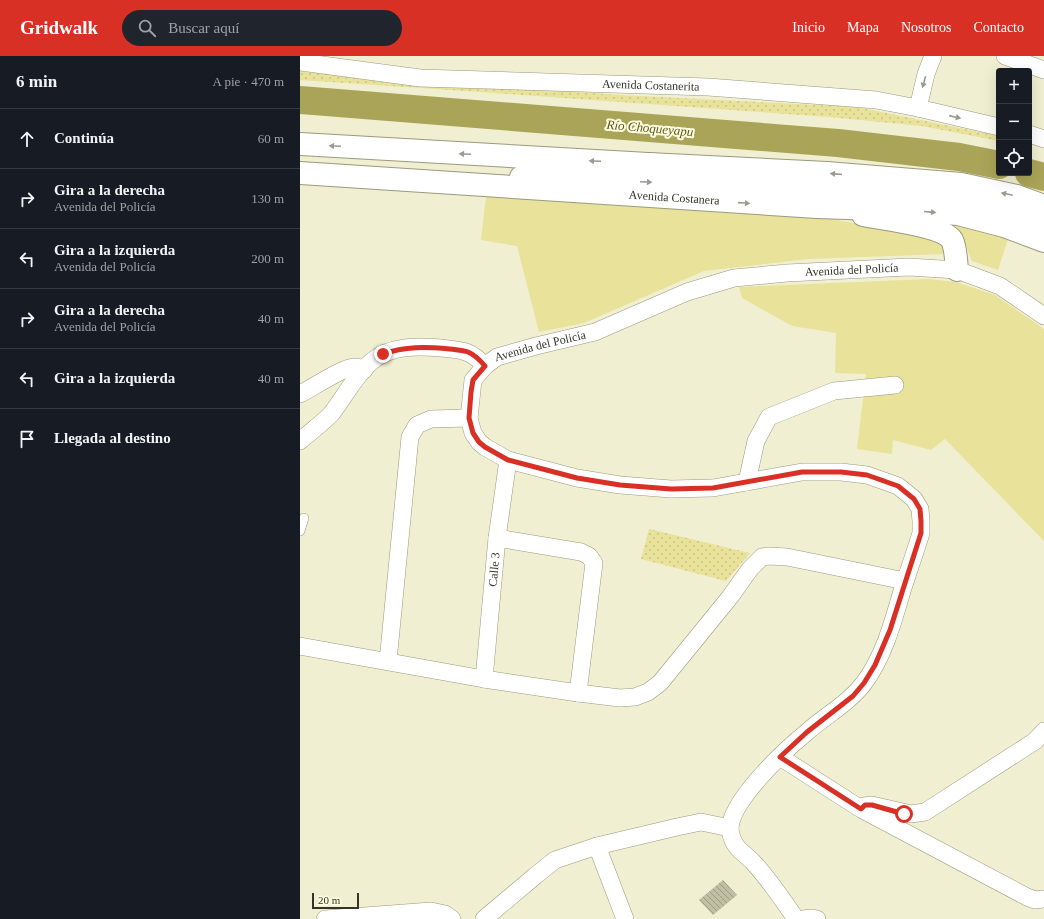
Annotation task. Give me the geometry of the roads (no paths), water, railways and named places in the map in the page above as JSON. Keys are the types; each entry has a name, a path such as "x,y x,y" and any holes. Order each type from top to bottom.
{"main road":[{"path":"300,144 819,173 961,184 1017,196 1044,206"},
{"path":"300,162 521,178 834,188 938,196 965,200 1044,223"},
{"path":"648,164 834,188"},
{"name":"Avenida Costanera","path":"300,173 817,207 906,210 958,214 1004,226 1044,241"},
{"path":"817,207 937,230 946,234 952,240 957,270"}],"street":[{"path":"918,108 926,74 933,56"},
{"path":"1005,56 1044,70"},
{"name":"Avenida Costanerita","path":"300,62 420,78 708,87 876,100 996,126"},
{"path":"1032,135 1044,139"},
{"name":"Avenida del Policía","path":"730,828 734,814 753,785 807,732 853,696 864,683 875,665 890,630 921,533 920,509 914,499 898,486 867,475 841,472 802,472 713,488 671,489 620,485 577,478 508,460 485,447 479,442 473,433 469,418 473,380 485,366 497,357 595,332 687,292 734,278 787,272 909,267 957,270 1000,286 1044,316"},
{"path":"300,441 331,414 364,370 372,361 383,354 396,349 410,347 433,347 463,350 478,358 485,366"},
{"path":"300,394 312,389 346,368 354,366 364,370"},
{"path":"747,482 756,441 769,417 834,391 895,385"},
{"path":"388,661 410,437 417,425 431,419 469,418"},
{"name":"Calle 3","path":"484,679 497,538 508,460"},
{"path":"497,538 581,552 589,556 594,563 578,693"},
{"path":"300,646 484,679 578,693 620,698 635,697 648,692 660,683 730,597 750,569 762,557 787,557 905,581"},
{"path":"861,809 865,805 872,805 904,814 925,812 1036,740 1044,730"},
{"path":"780,757 861,809 1027,897 1035,900 1044,898"},
{"path":"484,919 555,860 597,846 638,835 702,822 730,828 731,836 736,846 775,888 796,919"},
{"path":"597,846 626,919"},
{"path":"325,919 431,911 445,914 452,919"},
{"path":"803,919 817,919"}],"lane":[{"path":"300,531 304,518"}],"waterway":[{"name":"Río Choqueyapu","path":"300,100 838,143 959,157 996,164"},
{"name":"Río Choqueyapu","path":"1032,174 1044,177"}]}
